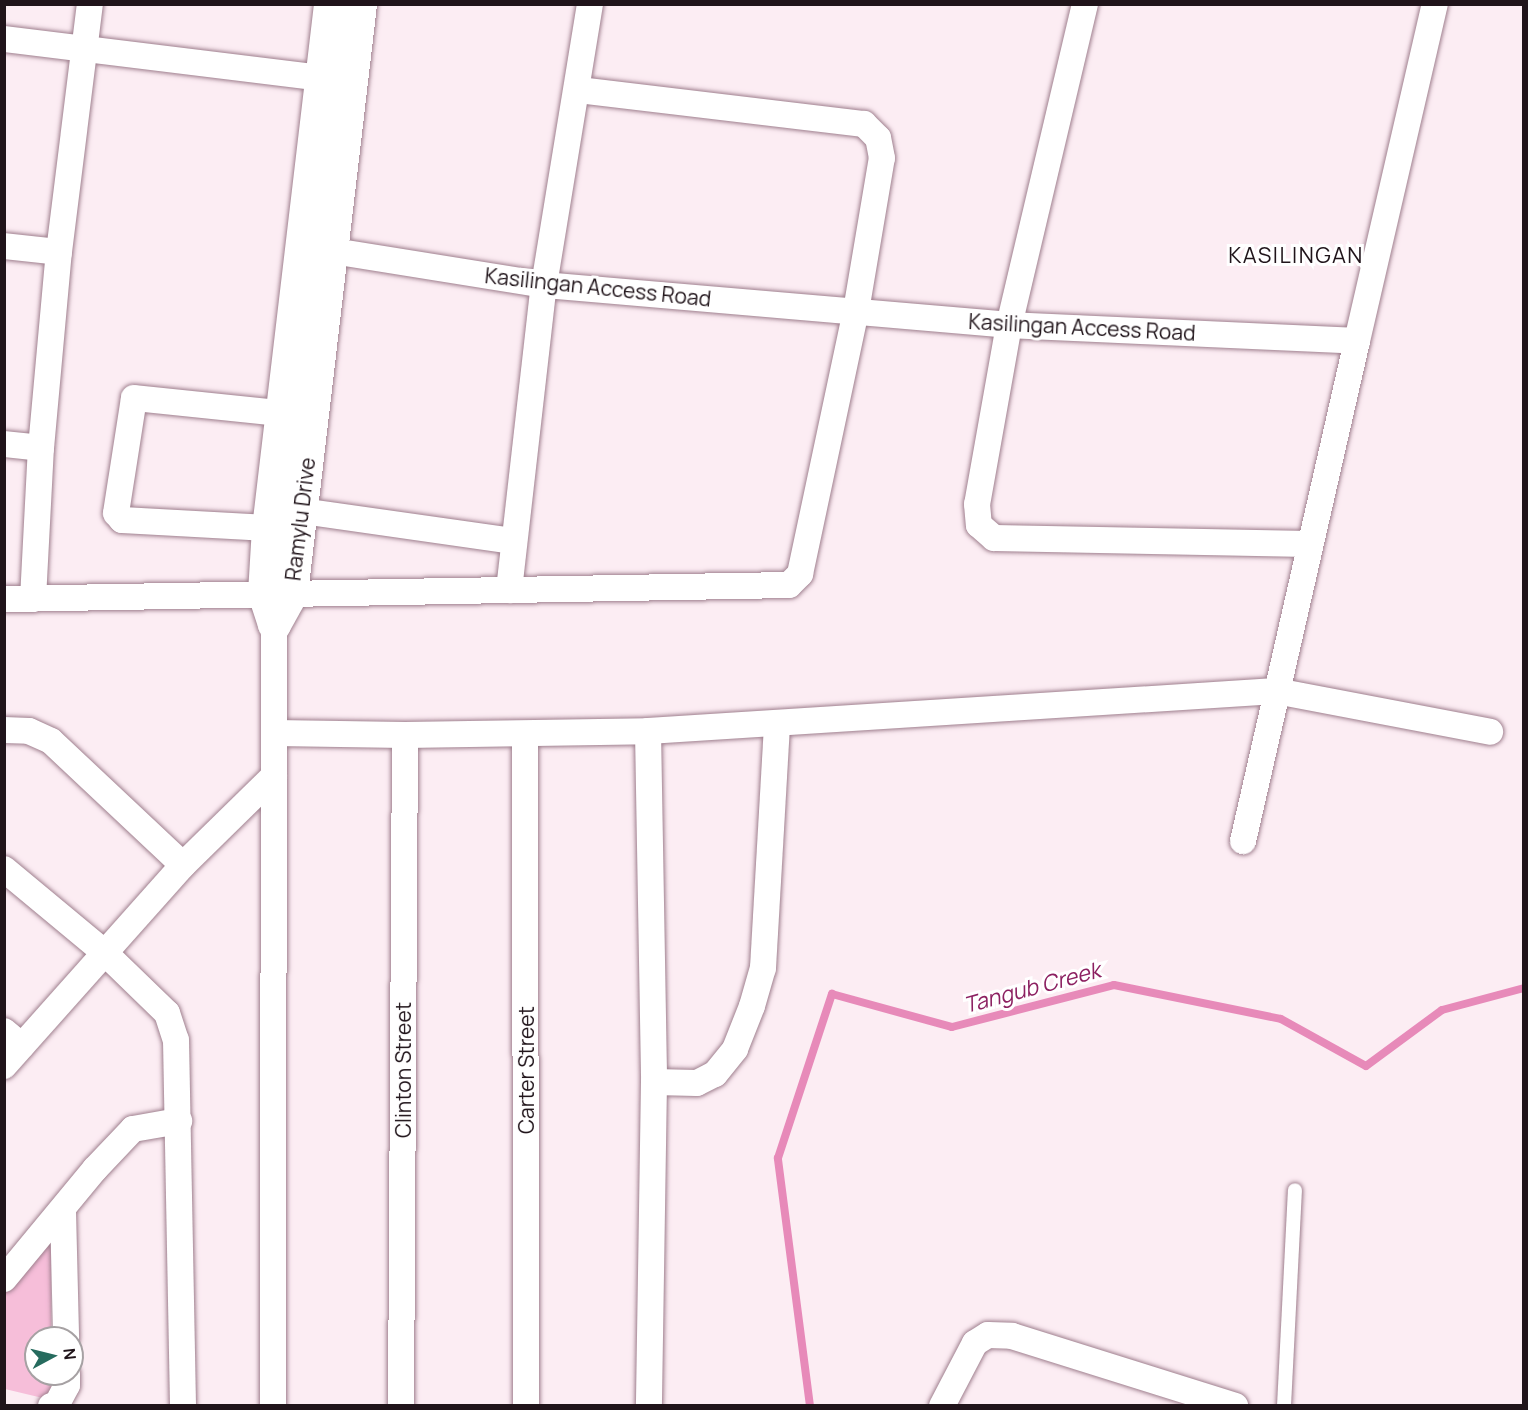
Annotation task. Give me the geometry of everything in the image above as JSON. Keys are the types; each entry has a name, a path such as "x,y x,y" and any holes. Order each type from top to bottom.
{"street":[{"path":"33,599 41,448 59,252 90,4"},
{"name":"Ramylu Drive","path":"274,624 277,593 302,511 313,248 333,80 330,4"},
{"name":"Ramylu Drive","path":"333,80 360,4"},
{"path":"509,590 544,285 579,90 590,4"},
{"path":"1085,4 1009,325 977,504 979,525 994,538 1309,544"},
{"path":"1243,841 1434,4"},
{"path":"4,39 333,80"},
{"path":"4,600 789,585 800,574 856,311 882,158 878,138 864,124 579,90"},
{"path":"4,246 59,252"},
{"name":"Ramylu Drive","path":"277,593 268,528 279,413 313,248"},
{"name":"Kasilingan Access Road","path":"313,248 544,285 1009,325 1357,341"},
{"path":"268,528 123,520 116,513 134,398 279,413"},
{"path":"4,444 41,448"},
{"path":"302,511 514,541"},
{"path":"273,1406 274,624"},
{"path":"275,733 405,735 648,731 777,725 1276,691 1490,732"},
{"path":"654,1082 697,1083 715,1074 735,1049 752,1006 762,968 777,725"},
{"path":"4,730 29,731 51,741 183,865"},
{"path":"648,731 654,1082 649,1406"},
{"name":"Carter Street","path":"525,734 526,1406"},
{"name":"Clinton Street","path":"402,1406 405,735"},
{"path":"4,1066 13,1038 105,953 183,865 274,776"},
{"path":"4,870 105,953 167,1013 176,1040 183,1406"},
{"path":"4,1279 63,1212 95,1169 134,1129 179,1121"},
{"path":"63,1212 66,1326"},
{"path":"942,1406 975,1343 988,1335 1012,1336 1235,1406"},
{"path":"51,1406 57,1404 66,1386"}],"lane":[{"path":"1284,1406 1295,1190"}],"shaded area":[{"path":"51,1237 51,1326 24,1326 24,1386 51,1386 51,1400 5,1389 5,1291"}],"waterway":[{"name":"Tangub Creek","path":"810,1406 778,1158 832,994 952,1027 1114,985 1281,1019 1366,1066 1442,1010 1524,988"}],"district":[{"name":"KASILINGAN","path":"1296,256"}]}
